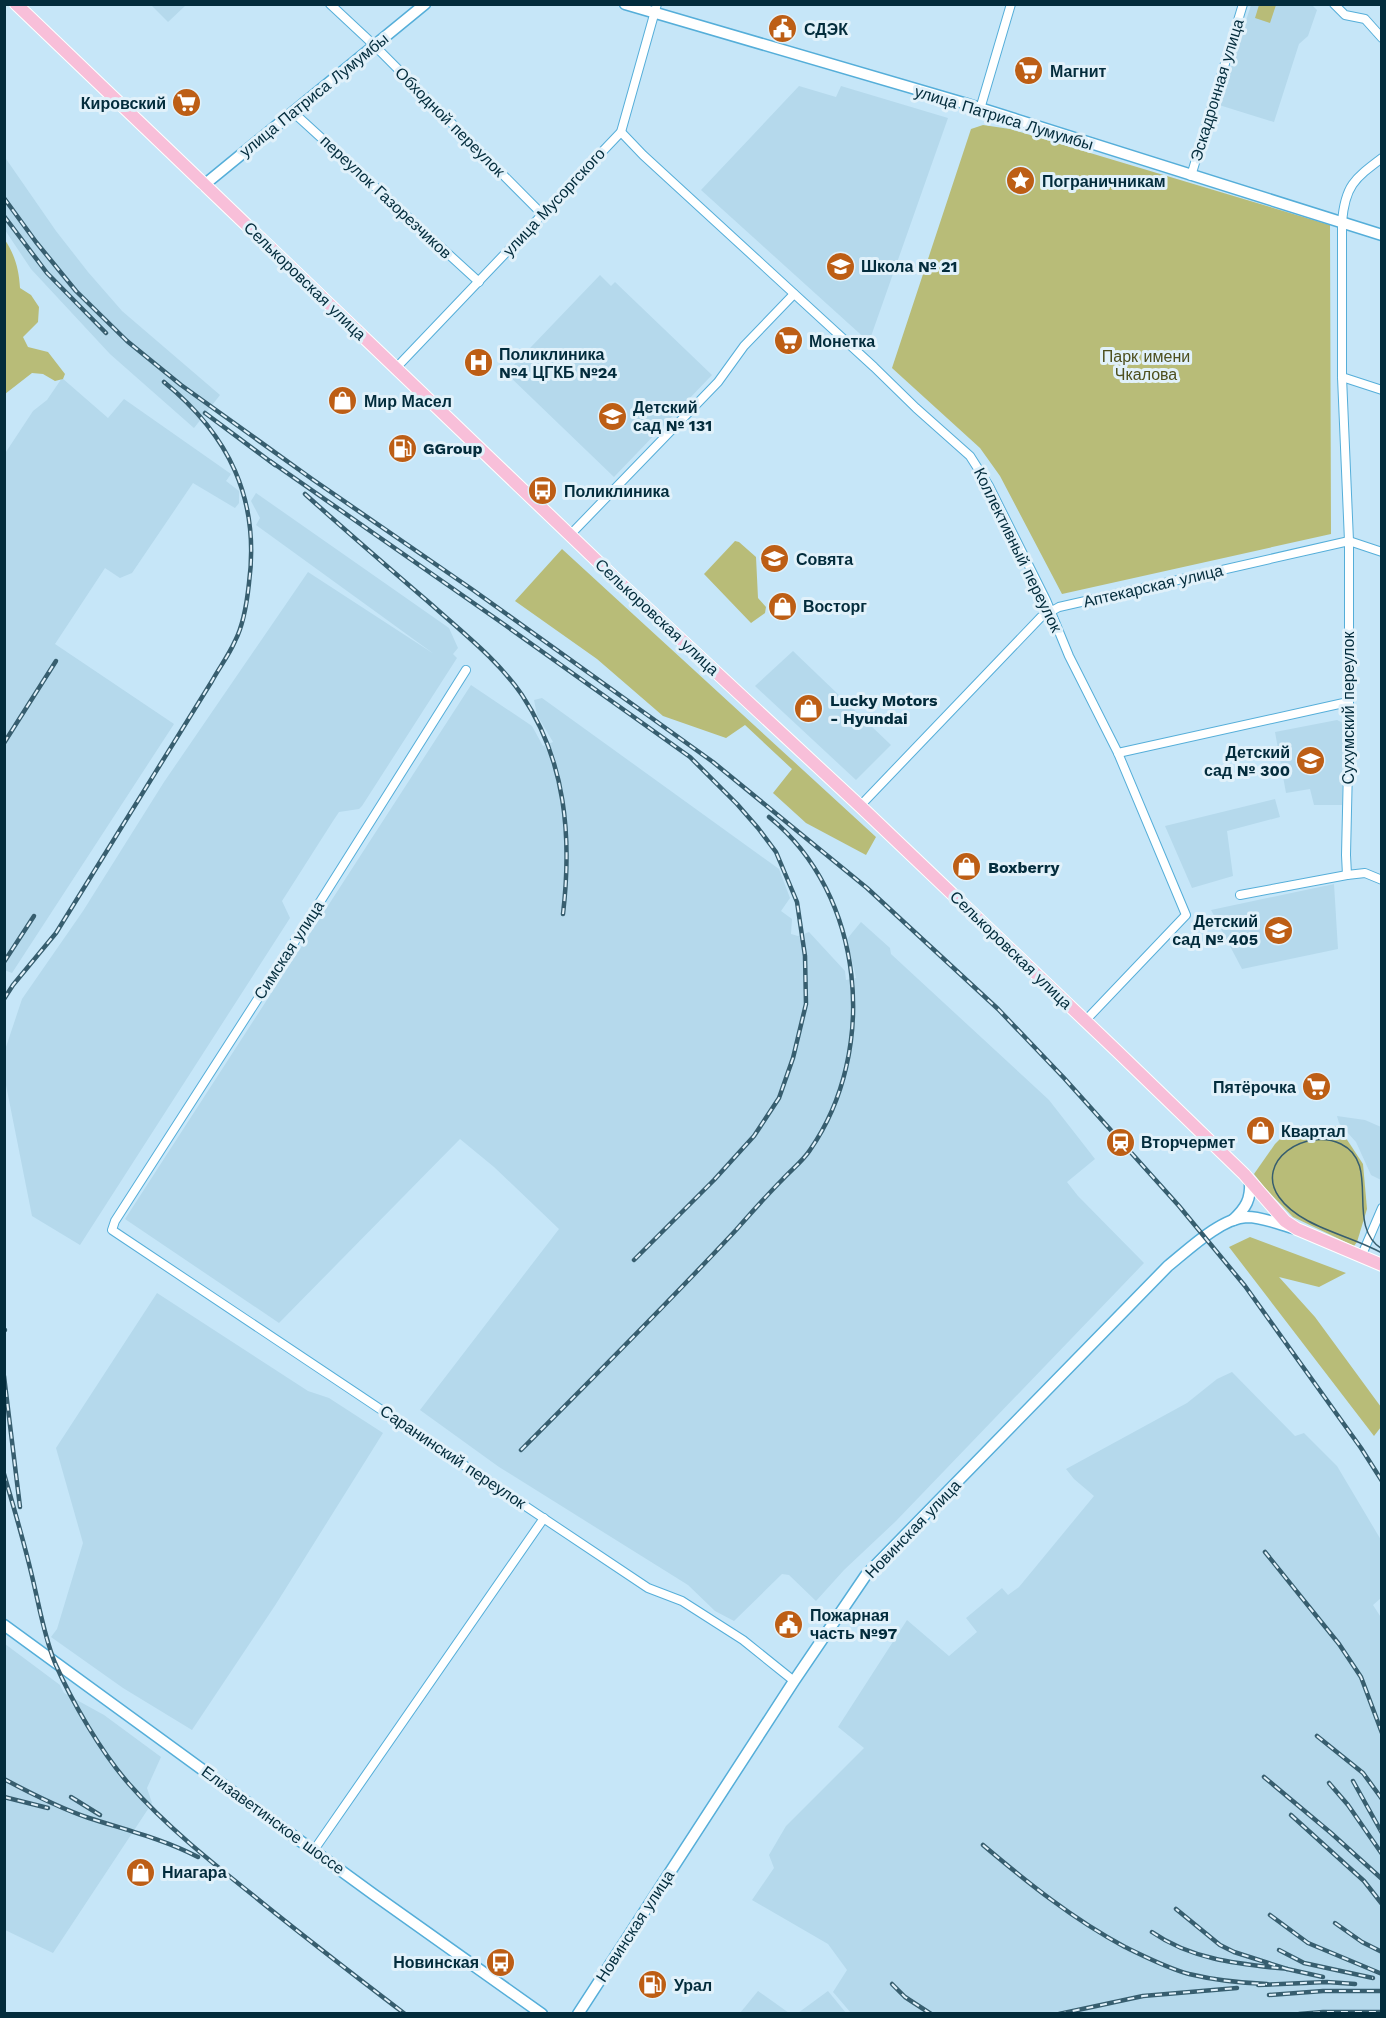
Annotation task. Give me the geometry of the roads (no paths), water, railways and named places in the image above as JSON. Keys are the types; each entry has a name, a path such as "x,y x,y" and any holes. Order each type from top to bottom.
{"main road":[{"name":"Селькоровская улица","path":"16,4 570,535 860,806 1085,1021 1250,1182 1278,1214 1297,1229 1382,1265"},
{"name":"улица Патриса Лумумбы","path":"204,185 425,4"},
{"name":"улица Патриса Лумумбы","path":"625,4 656,9 1382,236"},
{"path":"1233,1221 1250,1198 1250,1182"},
{"name":"Новинская улица","path":"578,2013 794,1681 866,1575 1168,1266 1204,1237 1233,1221 1247,1217 1297,1229"},
{"name":"Елизаветинское шоссе","path":"4,1625 542,2013"}],"street":[{"name":"Обходной переулок","path":"330,4 375,46 543,215"},
{"path":"980,109 1011,4"},
{"name":"Эскадронная улица","path":"1191,176 1243,4"},
{"path":"1334,4 1346,15 1365,19 1382,38"},
{"name":"улица Мусоргского","path":"396,368 621,132 656,9"},
{"name":"переулок Газорезчиков","path":"294,112 479,282"},
{"name":"Коллективный переулок","path":"621,132 643,155 970,456 989,486 1050,611 1069,656 1118,753 1186,915 1085,1021"},
{"name":"Сухумский переулок","path":"1347,874 1349,542 1342,377 1342,222 1344,202 1356,177 1382,158"},
{"path":"570,535 718,382 744,346 794,294"},
{"path":"1342,377 1382,390"},
{"name":"Аптекарская улица","path":"860,806 1041,617 1050,611 1059,607 1349,542 1382,552"},
{"name":"Симская улица","path":"112,1230 115,1221 320,903 466,670"},
{"path":"1118,753 1348,702"},
{"path":"1240,895 1347,874 1365,873 1382,880"},
{"path":"1361,1257 1382,1208"},
{"name":"Саранинский переулок","path":"112,1230 648,1588 682,1600 743,1641 794,1681"},
{"path":"314,1850 544,1518"}],"tram line":[{"path":"1382,1249 1371,1238 1365,1225 1362,1180 1359,1165 1353,1153 1341,1144 1327,1140 1313,1140 1299,1144 1278,1160 1273,1171 1273,1184 1279,1197 1288,1207 1299,1216 1326,1230 1382,1253"}],"railway":[{"path":"4,198 76,291 127,341 181,385 713,762 867,888 998,1009 1064,1078 1179,1206 1245,1286 1382,1481"},
{"path":"4,216 47,273 106,333"},
{"path":"4,999 56,933 227,656 243,620 251,552 250,524 244,496 235,471 206,424 187,402 164,382"},
{"path":"205,413 275,465"},
{"path":"270,461 690,757 737,804 776,852 797,902 805,956 806,1004 793,1058 779,1098 754,1136 714,1180 634,1260"},
{"path":"305,494 480,647 522,695 537,720 557,773 566,828 567,857 563,914"},
{"path":"4,743 56,661"},
{"path":"521,1450 656,1314 804,1158 832,1110 846,1067 853,1021 851,975 842,930 826,888 801,849 769,817"},
{"path":"4,962 34,916"},
{"path":"4,1376 20,1507"},
{"path":"4,1474 26,1550 51,1653 88,1726 118,1771 173,1829 310,1941 405,2014"},
{"path":"1265,1552 1339,1644 1361,1677 1382,1733"},
{"path":"1317,1736 1363,1773 1382,1799"},
{"path":"1264,1777 1382,1879"},
{"path":"4,1779 67,1810 158,1840 198,1857"},
{"path":"1353,1781 1382,1833"},
{"path":"1329,1783 1348,1805 1382,1854"},
{"path":"4,1797 48,1808"},
{"path":"71,1797 100,1815"},
{"path":"1291,1815 1364,1881 1382,1904"},
{"path":"983,1845 1051,1900 1087,1925 1125,1947 1189,1974 1227,1981 1267,1984"},
{"path":"1152,1932 1183,1949 1200,1955 1287,1969 1234,1952 1220,1945 1176,1909"},
{"path":"1270,1915 1308,1943 1382,1974"},
{"path":"1335,1923 1362,1942 1382,1952"},
{"path":"1279,1950 1304,1963 1373,1978"},
{"path":"1287,1969 1323,1977"},
{"path":"1258,1985 1327,1982 1355,1984"},
{"path":"892,1984 905,1997 931,2014"},
{"path":"1059,2014 1143,1996 1237,1988"},
{"path":"1269,1995 1323,1991 1382,1991"},
{"path":"1299,2014 1382,2012"}],"place":[{"name":"СДЭК","path":"783,29"},
{"name":"Магнит","path":"1029,71"},
{"name":"Кировский","path":"187,103"},
{"name":"Пограничникам","path":"1021,181"},
{"name":"Школа № 21","path":"840,266"},
{"name":"Монетка","path":"788,341"},
{"name":"Поликлиника №4 ЦГКБ №24","path":"478,363"},
{"name":"Мир Масел","path":"343,401"},
{"name":"Детский сад № 131","path":"612,416"},
{"name":"GGroup","path":"402,448"},
{"name":"Поликлиника","path":"543,491"},
{"name":"Совята","path":"775,559"},
{"name":"Восторг","path":"782,606"},
{"name":"Lucky Motors - Hyundai","path":"809,709"},
{"name":"Детский сад № 300","path":"1311,761"},
{"name":"Boxberry","path":"967,867"},
{"name":"Детский сад № 405","path":"1279,930"},
{"name":"Пятёрочка","path":"1317,1087"},
{"name":"Квартал","path":"1260,1131"},
{"name":"Вторчермет","path":"1120,1142"},
{"name":"Пожарная часть №97","path":"789,1624"},
{"name":"Ниагара","path":"141,1872"},
{"name":"Новинская","path":"500,1962"},
{"name":"Урал","path":"653,1985"}],"park label":[{"name":"Парк имени Чкалова","path":"1146,365"}]}
